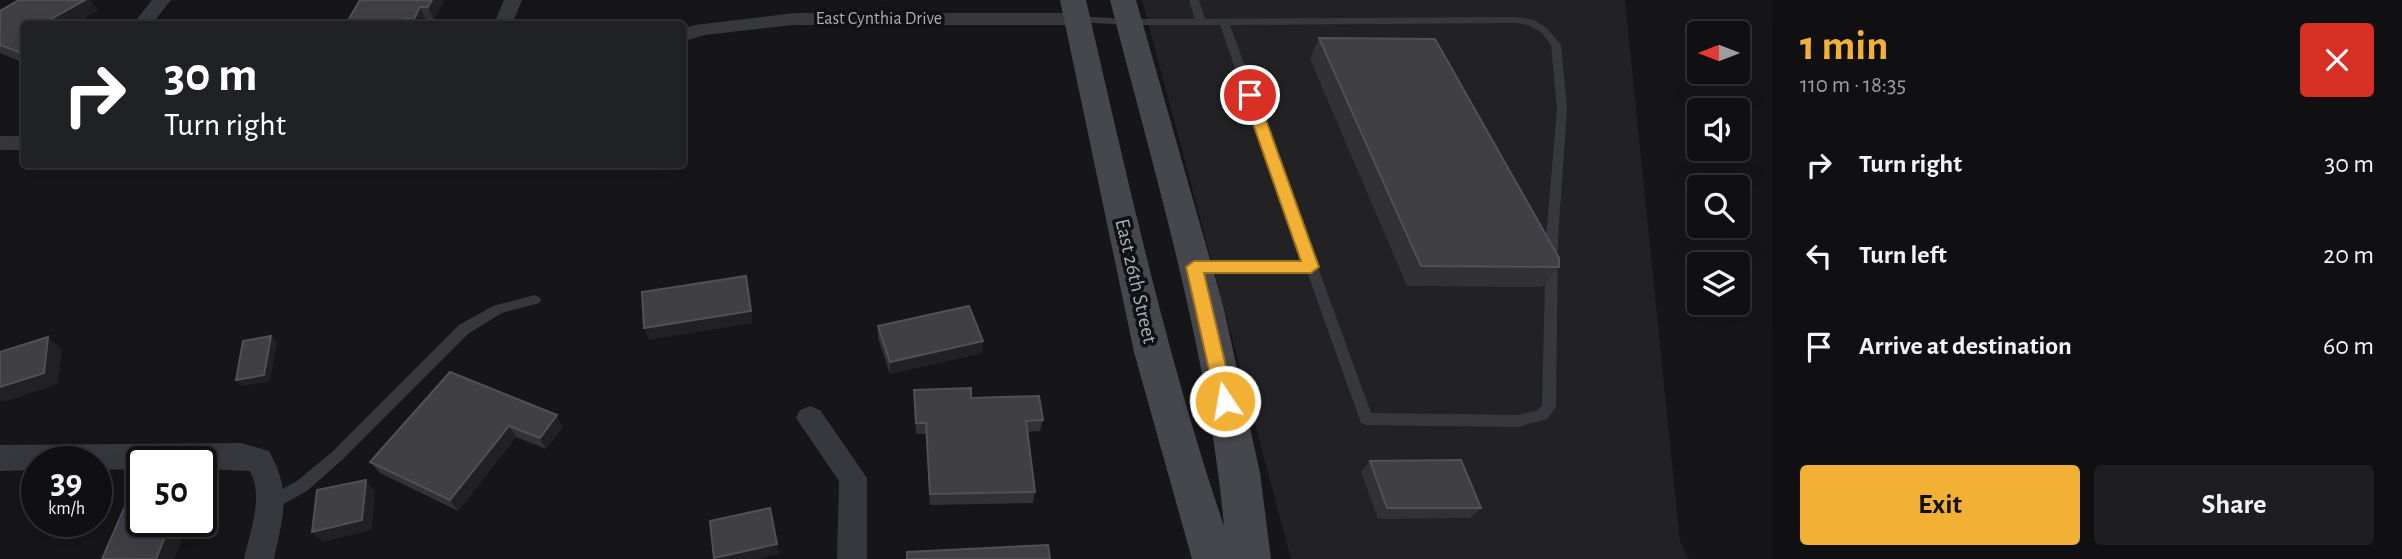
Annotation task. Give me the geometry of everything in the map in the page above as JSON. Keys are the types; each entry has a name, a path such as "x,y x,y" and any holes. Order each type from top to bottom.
{"main road":[{"name":"East 26th Street","path":"1075,9 1137,293 1186,480 1213,559"},
{"path":"1126,11 1194,267 1240,473 1249,559"}],"street":[{"path":"144,21 162,0"},
{"path":"504,21 513,0"},
{"name":"East Cynthia Drive","path":"686,35 702,29 864,10 1075,9"},
{"path":"0,143 21,143"},
{"path":"810,418 853,478 852,559"},
{"path":"0,458 241,456 259,460 269,474 270,503 259,559"}],"lane":[{"path":"1194,0 1202,22"},
{"path":"1075,9 1126,11 1202,22 1516,20 1531,22 1544,30 1556,45 1562,109 1552,238 1549,407 1542,415 1518,421 1366,419 1224,22"},
{"path":"1194,267 1311,267"},
{"path":"270,503 302,486 337,456 464,329 485,313 506,304 535,300"}],"shaded area":[{"path":"1142,0 1625,0 1680,542 1689,559 1291,559"}],"building":[{"path":"19,0 85,0 47,21 21,21 21,53 0,45 0,11"},
{"path":"360,0 432,0 428,7 420,7 414,19 348,21"},
{"path":"1319,38 1435,39 1559,258 1559,267 1421,266"},
{"path":"746,276 751,311 644,328 642,292"},
{"path":"969,306 983,341 890,362 878,326"},
{"path":"271,336 264,375 236,380 243,341"},
{"path":"48,337 44,373 0,387 0,352"},
{"path":"450,372 557,415 540,438 509,426 450,500 370,462"},
{"path":"971,388 971,398 1039,396 1043,420 1026,421 1035,492 930,494 926,423 916,423 914,390"},
{"path":"1461,460 1481,508 1387,508 1370,461"},
{"path":"366,480 362,520 312,532 317,490"},
{"path":"126,504 126,537 165,537 156,559 102,559"},
{"path":"770,508 777,544 714,558 710,521"},
{"path":"1048,545 1050,559 907,559 907,552"}],"route":[{"path":"1225,401 1205,305 1194,267 1311,267 1250,95"}]}
